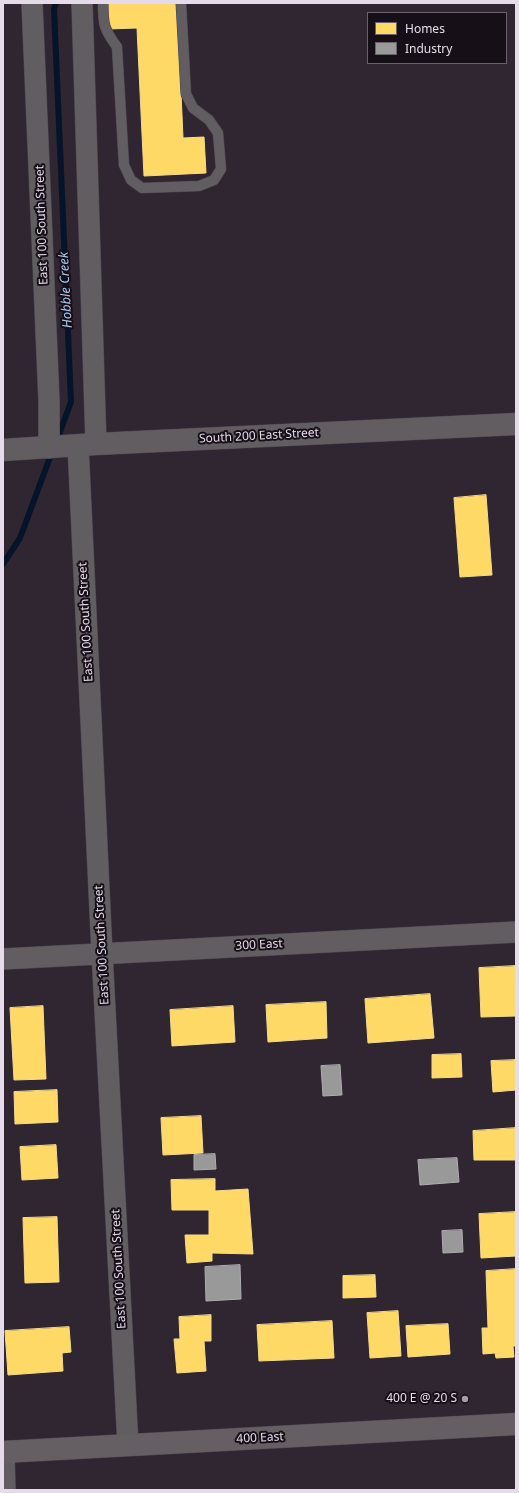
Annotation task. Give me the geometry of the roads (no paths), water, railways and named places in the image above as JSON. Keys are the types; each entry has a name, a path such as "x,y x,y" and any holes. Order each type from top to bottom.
{"main road":[{"name":"400 East","path":"3,1452 516,1424"}],"street":[{"name":"East 100 South Street","path":"32,3 48,385 49,448"},
{"name":"East 100 South Street","path":"82,3 82,445 102,953 128,1445"},
{"name":"South 200 East Street","path":"3,450 516,424"},
{"name":"300 East","path":"3,959 516,932"},
{"path":"3,1452 5,1490"}],"lane":[{"path":"103,3 103,23 117,47 124,165 131,180 142,188 199,186 214,180 221,169 218,132 209,120 193,108 186,94 181,3"}],"waterway":[{"name":"Hobble Creek","path":"56,3 54,9 71,402 57,440"},
{"name":"Hobble Creek","path":"3,564 20,538 52,452"}],"place":[{"name":"400 E @ 20 S","path":"465,1399"}]}
